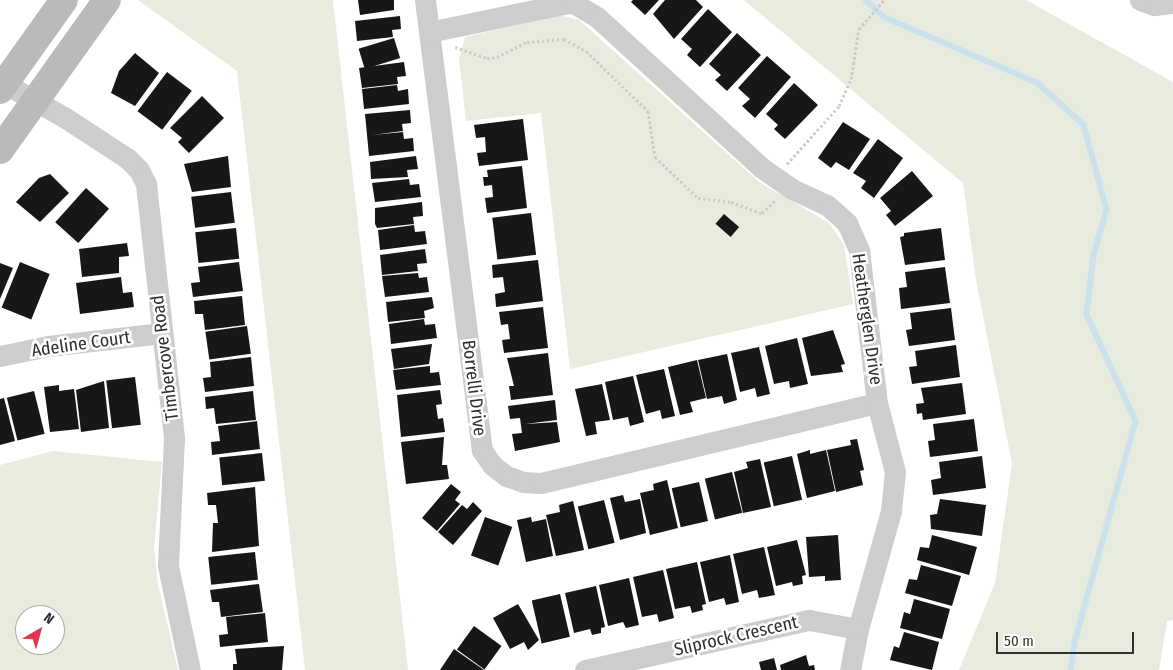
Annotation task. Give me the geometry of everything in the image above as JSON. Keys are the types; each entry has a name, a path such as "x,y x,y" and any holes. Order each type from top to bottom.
{"main road":[{"path":"2,85 64,0"},
{"path":"0,150 107,0"}],"street":[{"name":"Borrelli Drive","path":"426,0 482,450 492,465 515,479 541,483 878,403"},
{"path":"1140,0 1154,5 1173,3"},
{"name":"Heatherglen Drive","path":"429,32 572,2 596,17 762,168 792,189 838,213 847,223 858,250 878,403 895,472 894,492 858,629 850,670"},
{"name":"Timbercove Road","path":"2,85 35,101 108,146 139,170 148,201 174,438 168,566 190,670"},
{"name":"Adeline Court","path":"0,356 48,346 162,333"},
{"name":"Sliprock Crescent","path":"585,670 809,620 858,629"}],"path":[{"path":"790,159 839,106 851,79 859,29 884,0"},
{"path":"455,47 487,58 497,57 527,42 564,39 586,51 648,111 655,157 698,198 731,202 762,213 778,198"}],"shaded area":[{"path":"138,0 333,0 408,670 305,670 237,71"},
{"path":"744,0 1026,0 1173,82 1173,620 1167,621 1159,670 959,670 995,583 1012,464 976,280 963,183"},
{"path":"560,15 579,20 759,182 829,223 844,245 853,304 570,369 541,113 466,121 459,59 465,37"},
{"path":"53,451 162,462 154,548 158,584 178,670 0,670 0,465"}],"building":[{"path":"358,0 394,0 394,10 360,15"},
{"path":"633,0 659,0 645,15 631,2"},
{"path":"665,0 696,0 703,7 674,39 653,14"},
{"path":"708,9 732,32 700,67 687,55 692,49 681,39"},
{"path":"400,16 401,29 392,30 393,37 357,41 355,21"},
{"path":"737,33 761,55 727,91 715,80 721,75 709,64"},
{"path":"394,38 400,58 365,69 359,49"},
{"path":"135,53 159,73 135,106 111,93 119,71"},
{"path":"767,56 791,77 755,118 742,106 750,99 738,88"},
{"path":"404,62 406,76 397,77 398,84 362,88 359,68"},
{"path":"167,72 192,91 162,130 138,111"},
{"path":"794,83 818,105 785,139 774,129 778,125 766,114"},
{"path":"397,85 398,91 408,89 409,104 364,109 362,89"},
{"path":"202,96 224,118 189,153 178,142 182,138 170,128"},
{"path":"410,110 411,123 402,124 403,131 372,135 403,132 404,139 413,138 414,151 369,156 365,114"},
{"path":"523,119 528,160 479,166 477,153 486,152 485,137 476,138 474,125"},
{"path":"843,122 870,139 849,170 836,162 831,168 818,158"},
{"path":"878,139 903,158 874,198 861,188 866,181 853,173"},
{"path":"228,156 231,187 192,192 184,164"},
{"path":"416,156 418,169 407,170 408,177 371,179 370,162"},
{"path":"522,166 527,208 487,213 485,198 493,197 492,185 484,186 483,177 488,177 487,170"},
{"path":"912,171 933,196 895,226 886,215 891,211 880,198"},
{"path":"50,174 69,193 40,222 16,202 39,178"},
{"path":"409,179 410,185 419,184 421,197 375,202 372,183"},
{"path":"86,188 109,209 78,243 55,222"},
{"path":"231,192 235,223 195,228 191,197"},
{"path":"422,202 423,216 413,217 414,224 377,228 375,224 375,208"},
{"path":"531,213 536,255 497,259 492,218"},
{"path":"724,214 739,227 731,237 715,224"},
{"path":"414,225 415,232 425,231 427,244 380,250 378,230"},
{"path":"236,228 239,259 198,263 195,232"},
{"path":"941,228 945,260 905,265 900,237 904,236 904,233"},
{"path":"127,243 129,256 119,257 119,273 82,277 79,249"},
{"path":"425,249 427,263 417,264 418,271 382,275 380,255"},
{"path":"538,260 543,301 496,307 495,294 505,292 503,277 493,278 492,265"},
{"path":"20,262 50,274 31,319 2,307"},
{"path":"239,262 243,291 193,297 191,283 200,282 198,267"},
{"path":"0,263 13,268 0,299"},
{"path":"945,267 950,303 901,309 899,288 907,287 905,272"},
{"path":"418,273 419,278 427,277 429,292 385,297 382,276"},
{"path":"121,277 123,293 132,292 134,307 80,314 76,283"},
{"path":"242,296 245,325 205,330 203,314 195,314 194,301"},
{"path":"432,297 434,308 424,311 425,318 388,322 386,302"},
{"path":"543,307 548,348 504,353 502,340 510,339 508,324 501,325 499,312"},
{"path":"951,308 955,340 909,346 906,330 912,329 910,313"},
{"path":"424,319 425,325 435,324 437,338 391,344 389,324"},
{"path":"247,326 251,354 209,360 205,332"},
{"path":"833,330 845,364 841,365 843,372 811,376 802,338"},
{"path":"797,338 808,384 790,388 789,381 774,384 765,346"},
{"path":"432,344 429,364 394,369 391,349"},
{"path":"956,345 960,377 912,384 909,367 917,366 915,351"},
{"path":"759,347 770,394 757,397 755,388 740,392 731,353"},
{"path":"548,353 553,395 511,400 509,386 514,386 507,358"},
{"path":"727,354 737,400 724,404 722,396 707,399 698,360"},
{"path":"251,357 254,386 205,392 203,378 211,377 210,362"},
{"path":"697,360 706,398 690,402 693,412 680,415 668,367"},
{"path":"430,366 430,373 439,372 441,385 396,390 393,370"},
{"path":"664,369 675,416 662,419 660,410 646,414 636,375"},
{"path":"633,376 644,422 630,426 628,417 613,420 605,382"},
{"path":"135,377 141,425 112,428 106,381"},
{"path":"104,381 109,428 81,432 76,390"},
{"path":"962,383 966,414 923,420 922,413 917,414 916,404 924,403 921,388"},
{"path":"602,384 610,420 595,422 597,434 586,436 575,389"},
{"path":"59,385 59,391 74,389 79,429 50,432 44,387"},
{"path":"440,390 442,404 436,405 438,419 443,418 445,432 401,437 397,395"},
{"path":"34,391 45,434 17,440 7,398"},
{"path":"253,391 256,420 216,424 214,408 206,409 205,397"},
{"path":"4,398 15,441 0,445 0,399"},
{"path":"555,400 557,420 525,424 557,422 560,442 515,451 512,434 522,433 520,418 510,419 508,406"},
{"path":"974,419 978,451 930,457 928,441 935,440 933,424"},
{"path":"257,421 260,449 212,455 211,442 220,441 218,426"},
{"path":"444,437 442,465 447,465 449,479 406,484 401,442"},
{"path":"857,439 864,470 860,471 863,485 836,492 827,450 851,445 850,440"},
{"path":"810,450 810,454 826,450 835,491 807,498 797,454"},
{"path":"262,453 265,481 222,485 219,457"},
{"path":"792,456 802,500 774,506 764,463"},
{"path":"982,456 986,488 933,495 931,480 941,478 939,462"},
{"path":"760,459 771,507 743,513 734,472 748,468 746,462"},
{"path":"732,472 742,513 715,520 705,479"},
{"path":"667,480 678,528 650,535 640,493 654,490 653,484"},
{"path":"699,482 708,521 681,527 672,488"},
{"path":"451,484 461,492 455,500 460,504 437,531 422,518"},
{"path":"255,487 259,546 212,552 213,523 218,523 216,505 208,505 207,493"},
{"path":"623,495 625,502 640,499 646,533 620,540 610,498"},
{"path":"940,499 986,505 982,536 931,529 930,515 937,514"},
{"path":"604,500 615,543 588,549 578,507"},
{"path":"573,501 584,550 556,556 546,515 560,512 559,505"},
{"path":"473,502 482,511 453,545 438,532 462,505 467,509"},
{"path":"485,517 512,527 498,565 471,556"},
{"path":"531,517 532,522 546,519 553,556 526,562 517,520"},
{"path":"838,535 841,580 825,581 825,576 809,577 806,537"},
{"path":"932,535 977,547 969,575 917,560 920,547 929,548"},
{"path":"797,540 806,575 802,576 803,584 793,586 792,582 776,586 767,547"},
{"path":"764,547 775,595 759,598 757,590 742,594 733,554"},
{"path":"255,552 258,580 211,585 208,557"},
{"path":"730,555 739,602 726,605 724,598 709,602 700,562"},
{"path":"697,562 706,604 702,605 703,610 692,613 690,606 675,609 666,569"},
{"path":"921,565 961,576 952,606 905,593 909,579 917,580"},
{"path":"663,570 674,618 659,622 657,614 642,617 633,577"},
{"path":"629,578 639,625 626,628 623,622 608,626 599,585"},
{"path":"259,584 263,612 221,617 219,602 212,602 210,590"},
{"path":"596,586 605,627 601,628 601,633 592,635 590,629 574,633 565,593"},
{"path":"560,594 570,637 542,643 532,601"},
{"path":"914,599 950,609 942,639 900,628 904,612 910,614"},
{"path":"518,604 539,640 528,650 524,642 510,649 493,618"},
{"path":"265,613 268,642 220,647 219,635 228,634 226,617"},
{"path":"474,626 502,646 484,669 457,649"},
{"path":"904,632 939,642 932,670 890,660 894,646 899,648"},
{"path":"284,646 282,670 233,670 233,664 237,664 235,649"},
{"path":"454,649 484,670 440,670"},
{"path":"806,655 809,666 814,665 815,670 781,670 780,665"},
{"path":"774,658 777,670 761,670 759,662"}],"waterway":[{"path":"866,0 884,17 1038,83 1084,125 1107,210 1094,255 1087,315 1136,421 1075,643 1071,670"}]}
